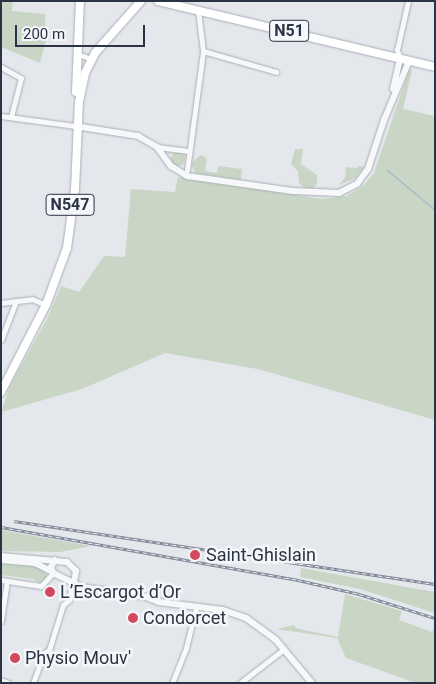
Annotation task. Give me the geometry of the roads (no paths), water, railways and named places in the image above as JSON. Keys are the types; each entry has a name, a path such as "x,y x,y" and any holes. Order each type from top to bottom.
{"main road":[{"name":"N547","path":"1,392 45,304 67,229 82,81 91,59 141,1"},
{"name":"N51","path":"158,1 435,67"},
{"name":"N51","path":"176,1 238,19"},
{"name":"N547","path":"77,126 76,98 80,2"},
{"name":"N547","path":"1,385 45,304"}],"street":[{"path":"391,103 400,58 397,50 408,1"},
{"path":"187,170 203,51 197,10 215,11"},
{"path":"203,51 276,72"},
{"path":"78,54 91,59"},
{"path":"1,116 136,135 156,147 172,166 187,176 293,191 339,193 358,184 367,172 391,103 409,61"},
{"path":"1,67 21,78 11,117"},
{"path":"156,147 189,151"},
{"path":"1,303 32,299 45,304"},
{"path":"1,340 16,301"},
{"path":"1,556 55,560 74,568 69,600 63,605 49,650 44,654 33,683"},
{"path":"1,560 35,563 82,587 196,608 223,610 246,618 284,649 312,683"},
{"path":"53,572 51,567 55,560"},
{"path":"1,621 4,581 43,585 53,572"},
{"path":"172,683 186,648 196,608"},
{"path":"240,683 284,649"},
{"path":"1,680 10,683"}],"waterway":[{"path":"387,170 435,210"}],"railway":[{"path":"14,521 435,584"},
{"path":"1,527 298,580 359,594 435,618"}],"place":[{"name":"Saint-Ghislain","path":"195,555"},
{"name":"L’Escargot d’Or","path":"50,592"},
{"name":"Condorcet","path":"133,618"},
{"name":"Physio Mouv'","path":"15,658"}]}
